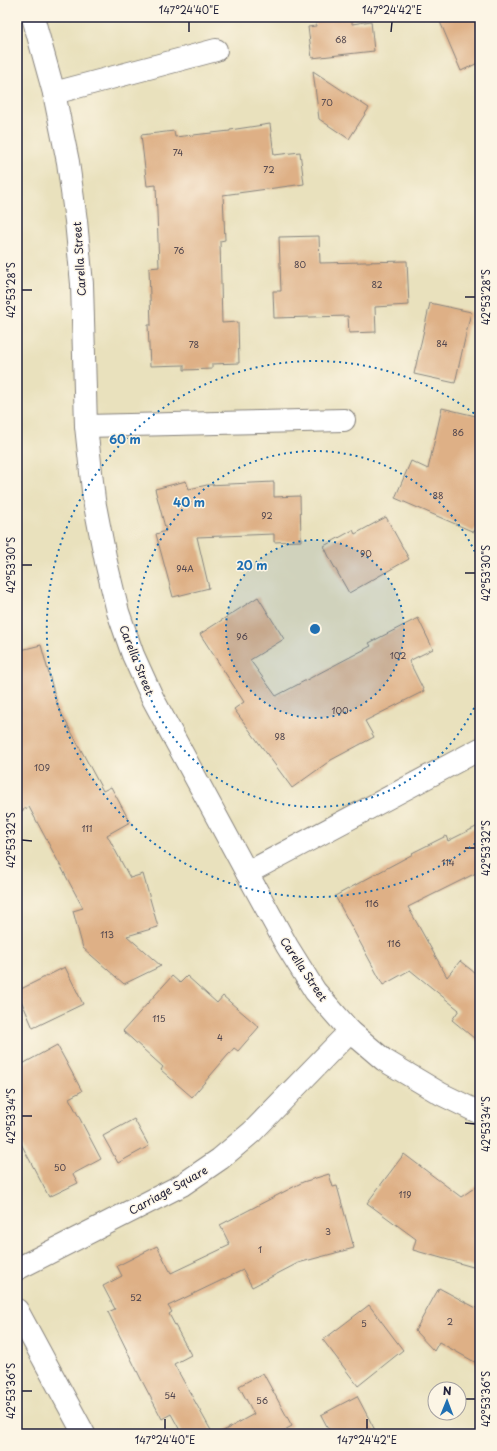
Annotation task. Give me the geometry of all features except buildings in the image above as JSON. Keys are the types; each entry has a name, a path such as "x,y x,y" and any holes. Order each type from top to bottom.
{"street":[{"name":"Carella Street","path":"33,17 54,93 68,162 76,220 82,284 86,426 94,500 106,562 118,612 133,655 153,699 247,873 287,946 315,991 350,1031 384,1060 441,1094 480,1113"},
{"path":"54,93 216,50"},
{"path":"86,426 344,420"},
{"path":"247,873 480,749"},
{"name":"Carriage Square","path":"17,1269 182,1185 220,1160 252,1132 350,1031"},
{"path":"17,1310 84,1434"}]}
